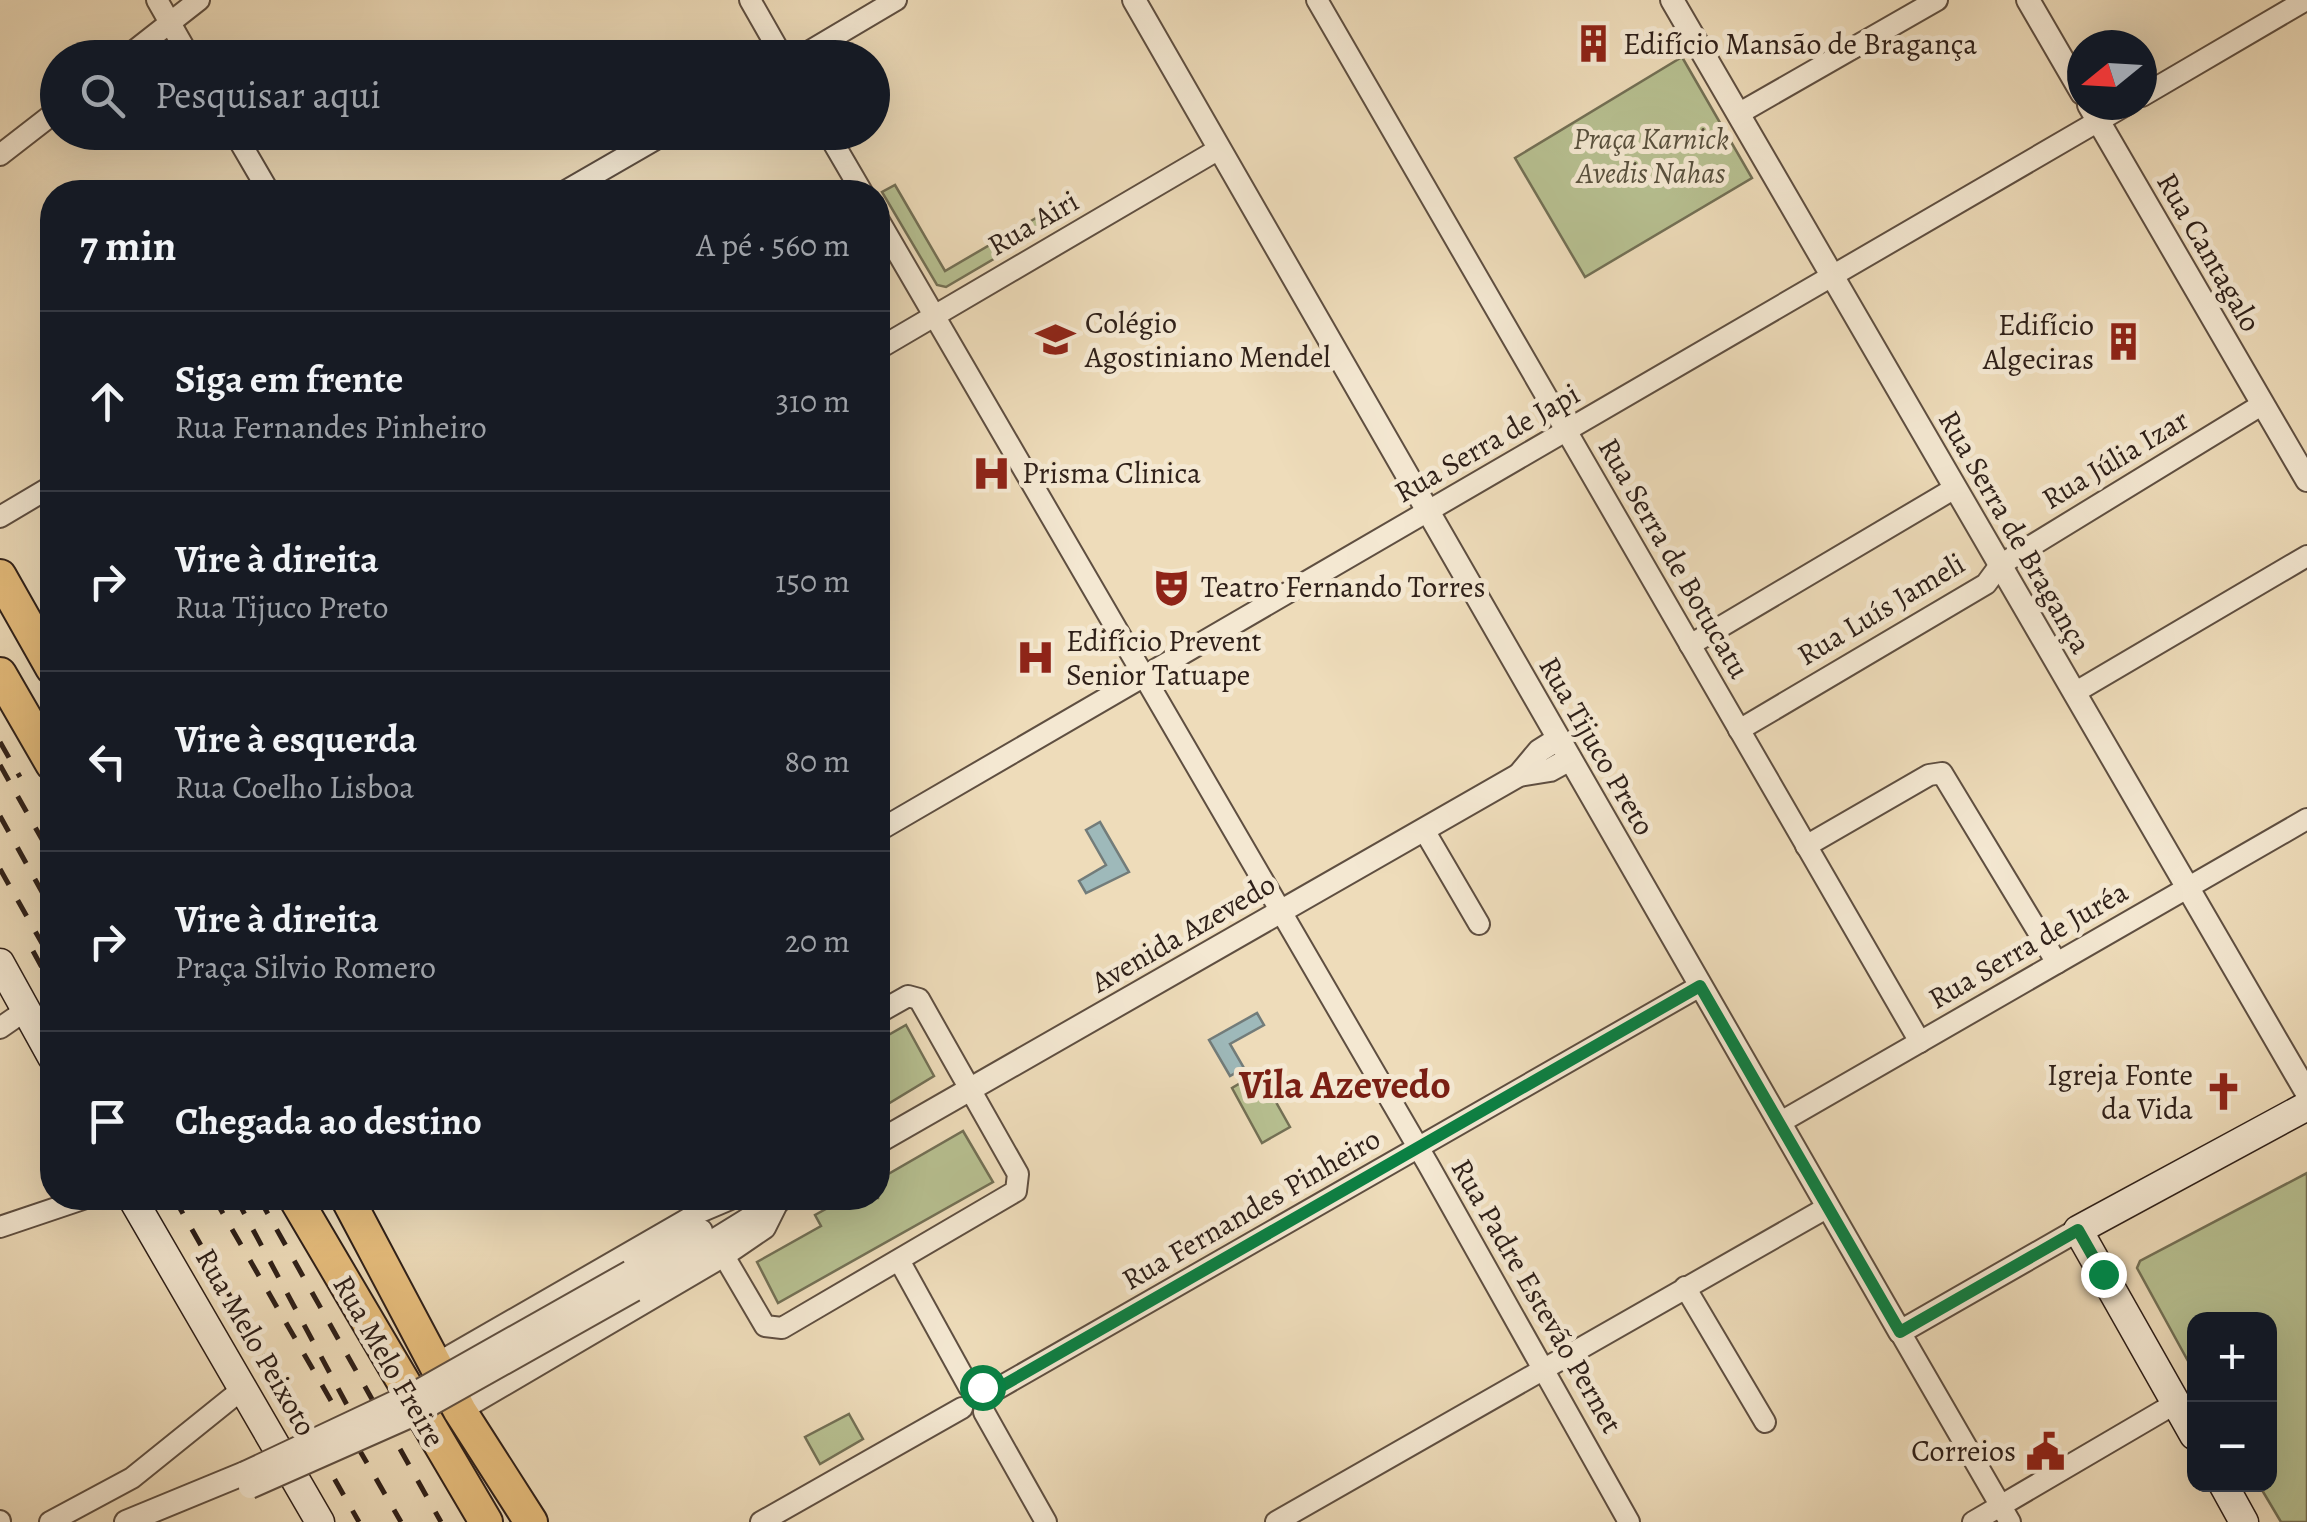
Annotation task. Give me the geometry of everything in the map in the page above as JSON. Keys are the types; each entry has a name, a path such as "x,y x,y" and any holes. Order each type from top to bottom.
{"highway":[{"path":"0,576 40,647"},
{"path":"0,674 40,743"},
{"name":"Rua Melo Freire","path":"302,1210 486,1522"},
{"name":"Rua Melo Freire","path":"353,1210 460,1411 531,1522"}],"main road":[{"path":"0,963 40,1035"},
{"path":"2187,1423 2078,1230 2307,1106"},
{"name":"Rua Melo Peixoto","path":"139,1210 320,1522"},
{"path":"2227,1492 2244,1522"}],"street":[{"path":"157,0 180,40"},
{"path":"148,40 200,0"},
{"path":"750,0 773,40"},
{"path":"828,40 896,0"},
{"name":"Rua Tijuco Preto","path":"1134,0 2005,1514"},
{"name":"Rua Serra de Botucatu","path":"1317,0 1920,1042"},
{"name":"Rua Serra de Bragança","path":"1672,0 2307,1093"},
{"path":"1738,114 1937,0"},
{"path":"2028,0 2067,67"},
{"path":"2157,87 2306,0"},
{"name":"Rua Serra de Japi","path":"890,824 1831,276 2083,120"},
{"name":"Rua Cantagalo","path":"2098,120 2307,480"},
{"path":"0,155 40,124"},
{"path":"244,150 262,180"},
{"path":"585,180 637,150"},
{"path":"838,150 855,180"},
{"name":"Rua Airi","path":"890,342 1220,150"},
{"name":"Rua Padre Estevão Pernet","path":"890,240 1418,1148 1630,1522"},
{"name":"Rua Júlia Izar","path":"2000,565 2263,404"},
{"path":"1690,645 1954,488"},
{"path":"0,517 40,493"},
{"path":"2074,693 2307,556"},
{"name":"Rua Luís Jameli","path":"1738,730 1986,584 2000,565"},
{"name":"Avenida Azevedo","path":"890,1135 1519,776 1550,770 1564,749"},
{"path":"1806,846 1929,774 1942,772 2058,963"},
{"name":"Rua Serra de Juréa","path":"1780,1123 2307,819"},
{"path":"1424,830 1480,924"},
{"name":"Rua Fernandes Pinheiro","path":"981,1398 1700,986"},
{"path":"724,1256 765,1326 772,1330 900,1262 1018,1186 1018,1174 920,999 908,996 890,1007"},
{"path":"0,1028 26,1010"},
{"path":"1276,1522 1828,1206"},
{"path":"0,1226 49,1210"},
{"path":"436,1364 699,1222 740,1210"},
{"path":"460,1411 724,1256 765,1228 773,1210"},
{"path":"166,1522 632,1281 699,1222"},
{"path":"1900,1332 2078,1230"},
{"path":"900,1262 981,1398 1046,1522"},
{"path":"1685,1287 1764,1422"},
{"path":"50,1522 132,1478 245,1387"},
{"path":"761,1522 962,1408 960,1398 981,1398"},
{"path":"1973,1522 2005,1514 2176,1403"},
{"path":"126,1522 247,1480"}],"green space":[{"name":"Praça Karnick Avedis Nahas","path":"1682,57 1752,178 1585,277 1515,158"},
{"path":"895,185 945,271 1072,197 1079,209 946,287 937,285 890,206 890,188"},
{"path":"906,1025 934,1076 890,1103 890,1034"},
{"path":"1259,1072 1290,1127 1262,1143 1232,1088"},
{"path":"963,1131 993,1182 778,1303 757,1262 821,1226 815,1215 824,1210 890,1210 890,1173"},
{"path":"2307,1173 2307,1522 2281,1522 2263,1492 2277,1492 2277,1312 2187,1312 2187,1359 2137,1268 2140,1261"},
{"path":"849,1414 863,1439 820,1464 805,1437"}],"water":[{"path":"1100,822 1129,872 1086,893 1079,881 1106,865 1086,830"},
{"path":"1257,1013 1264,1025 1230,1044 1244,1068 1230,1076 1209,1040"}],"railway":[{"path":"0,742 20,777"},
{"path":"0,765 40,836"},
{"path":"0,816 40,888"},
{"path":"0,869 40,940"},
{"path":"33,951 40,964"},
{"path":"181,1210 359,1522"},
{"path":"221,1210 401,1522"},
{"path":"242,1210 354,1418"},
{"path":"266,1210 441,1522"}],"place":[{"name":"Edifício Mansão de Bragança","path":"1593,44"},
{"name":"Colégio Agostiniano Mendel","path":"1055,340"},
{"name":"Edifício Algeciras","path":"2124,342"},
{"name":"Prisma Clinica","path":"992,473"},
{"name":"Teatro Fernando Torres","path":"1171,587"},
{"name":"Edifício Prevent Senior Tatuape","path":"1036,658"},
{"name":"Igreja Fonte da Vida","path":"2223,1092"},
{"name":"Correios","path":"2046,1451"}],"district":[{"name":"Vila Azevedo","path":"1345,1084"}],"route":[{"path":"982,1387 988,1394 1700,986 1900,1332 2078,1230 2103,1274"}]}
